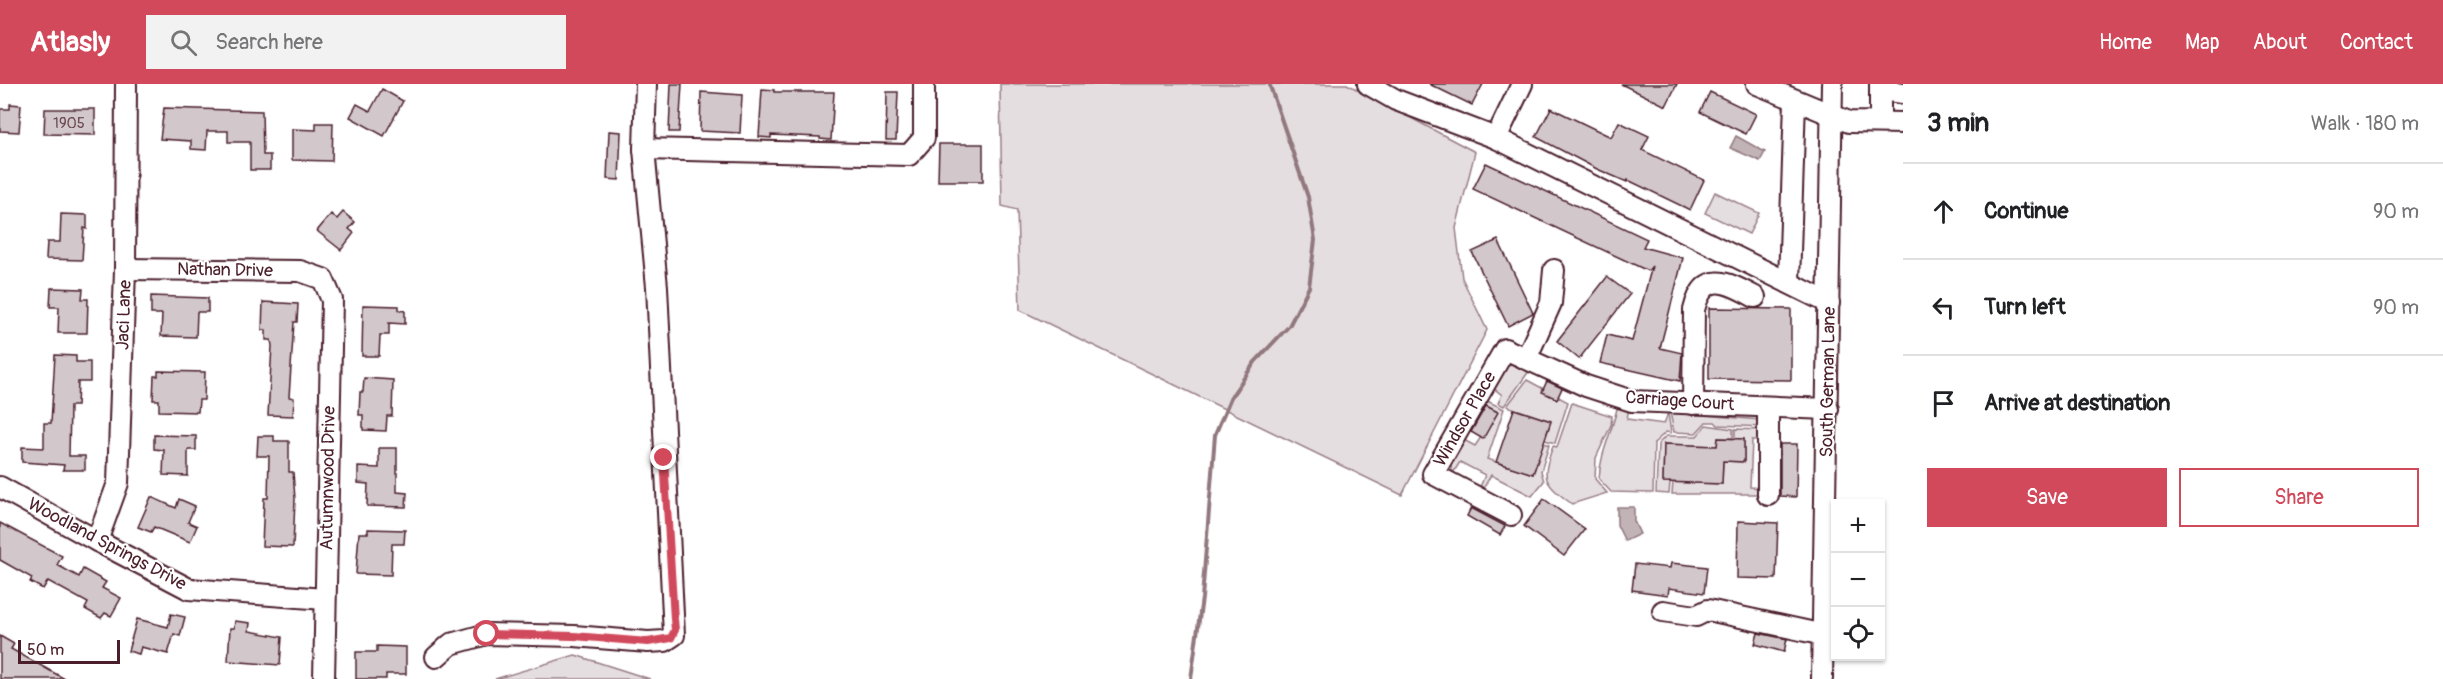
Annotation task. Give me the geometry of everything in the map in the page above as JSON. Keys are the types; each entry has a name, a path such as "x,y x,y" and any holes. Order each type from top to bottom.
{"street":[{"name":"Jaci Lane","path":"97,541 118,483 125,269 126,84"},
{"path":"436,657 451,644 487,634 574,636 648,642 665,641 674,635 657,287 644,149 646,84"},
{"path":"644,149 909,155 924,138 924,84"},
{"path":"1368,84 1396,100 1496,138 1829,303"},
{"path":"1496,138 1522,84"},
{"path":"1757,84 1849,122 1903,123"},
{"name":"South German Lane","path":"1822,679 1832,84"},
{"path":"1880,122 1880,87 1903,93"},
{"path":"1789,282 1795,100"},
{"name":"Nathan Drive","path":"125,269 300,271 322,279"},
{"path":"1526,359 1551,303 1554,270"},
{"name":"Autumnwood Drive","path":"322,279 332,300 324,679"},
{"path":"1693,404 1694,310 1697,297 1705,285 1715,282 1731,284 1755,297"},
{"name":"Carriage Court","path":"1505,349 1586,386 1632,401 1828,409"},
{"name":"Windsor Place","path":"1505,349 1433,474 1511,515"},
{"path":"1768,407 1768,495"},
{"name":"Woodland Springs Drive","path":"0,487 189,589 325,599"},
{"path":"1663,611 1696,616 1708,610 1824,635"}],"shaded area":[{"path":"1000,84 1347,84 1475,152 1456,228 1462,278 1487,330 1402,495 1020,310 1017,210 1002,206"},
{"path":"1736,136 1765,152 1760,161 1730,148"},
{"path":"1715,192 1759,213 1749,234 1705,213"},
{"path":"1511,357 1532,367 1504,406 1498,403 1502,395 1492,387"},
{"path":"1527,380 1568,402 1555,443 1545,440 1551,421 1507,406"},
{"path":"1485,400 1504,409 1487,459 1533,474 1544,443 1549,445 1541,471 1544,481 1532,496 1491,475 1483,489 1480,487 1485,475 1460,462 1453,473 1451,469 1451,460 1462,439 1475,446 1498,412 1483,404"},
{"path":"1572,403 1612,416 1611,425 1596,458 1595,479 1607,493 1572,504 1550,485 1546,473 1553,446 1557,447"},
{"path":"1618,404 1629,407 1627,419 1664,424 1668,413 1671,433 1666,432 1654,443 1653,493 1611,492 1599,479"},
{"path":"1670,412 1760,420 1763,427 1718,425 1715,422 1706,422 1696,433 1674,432"},
{"path":"1706,425 1733,429 1733,438 1718,438 1717,446 1664,444 1663,482 1670,482 1669,494 1656,493 1658,444 1666,436 1697,436"},
{"path":"1735,429 1763,430 1763,440 1752,440 1750,487 1763,488 1763,494 1672,494 1673,482 1722,484 1723,461 1744,462 1744,439 1735,439"},
{"path":"1617,507 1634,507 1634,521 1640,534 1625,541 1617,525"},
{"path":"575,655 650,679 495,679"}],"building":[{"path":"671,84 682,84 679,132 669,132"},
{"path":"1429,84 1483,84 1472,105"},
{"path":"1621,84 1677,84 1666,106"},
{"path":"382,89 403,101 384,136 350,117 357,104 370,111"},
{"path":"762,89 774,90 774,92 834,92 831,140 820,139 820,137 771,135 771,138 759,137"},
{"path":"701,92 742,95 740,133 700,131"},
{"path":"887,92 898,92 896,140 886,140"},
{"path":"1710,92 1756,114 1746,134 1700,112"},
{"path":"10,104 21,105 19,132 0,131 0,109 10,109"},
{"path":"164,108 262,111 263,155 270,155 270,170 250,170 250,142 228,142 228,131 207,131 206,150 191,149 191,141 160,139"},
{"path":"1551,108 1611,137 1619,122 1649,136 1642,150 1704,180 1690,210 1628,180 1627,182 1597,169 1536,137"},
{"path":"45,109 95,109 95,135 44,134"},
{"path":"316,123 333,123 332,161 292,160 292,129 316,130"},
{"path":"609,131 621,132 619,180 607,179"},
{"path":"939,144 983,144 983,181 938,181"},
{"path":"1486,163 1647,239 1643,247 1683,258 1660,348 1682,353 1680,381 1600,363 1607,335 1632,341 1652,266 1648,271 1473,189"},
{"path":"343,212 355,222 349,229 354,233 341,250 317,231 331,214 337,219"},
{"path":"61,214 87,215 82,260 46,259 47,242 60,242"},
{"path":"1498,240 1533,313 1508,326 1472,252"},
{"path":"1607,277 1630,294 1579,359 1557,341"},
{"path":"51,288 83,289 82,299 88,299 87,333 58,333 59,307 50,307"},
{"path":"151,296 208,298 208,312 197,312 196,337 161,336 162,314 151,314"},
{"path":"263,302 298,304 297,322 294,322 289,397 294,398 293,416 268,415 272,346 271,340 266,340 266,330 262,330"},
{"path":"363,305 399,306 399,310 405,311 405,324 389,323 389,335 380,335 379,356 362,356"},
{"path":"1709,308 1791,309 1791,380 1709,379"},
{"path":"55,355 76,356 76,362 90,362 90,382 78,382 77,406 70,406 69,456 85,456 85,470 63,470 64,465 22,462 22,447 44,448 44,423 51,423"},
{"path":"158,371 205,372 204,400 199,400 198,412 159,411 159,400 153,400 154,376 158,376"},
{"path":"364,378 393,380 392,416 387,416 386,431 363,430 363,415 359,415 360,392 363,392"},
{"path":"1547,381 1562,388 1557,399 1542,392"},
{"path":"1486,406 1498,412 1483,439 1471,432"},
{"path":"1514,409 1551,421 1533,474 1496,462"},
{"path":"154,435 196,436 196,450 188,450 188,476 163,475 164,450 154,449"},
{"path":"258,436 274,436 274,441 289,441 289,472 293,472 295,499 293,547 262,546 264,498 268,498 269,456 257,456"},
{"path":"1718,438 1744,439 1744,462 1723,461 1722,484 1663,482 1664,444 1717,446"},
{"path":"1780,444 1797,444 1796,497 1780,496"},
{"path":"379,448 397,448 397,492 407,493 406,507 367,506 368,484 358,483 358,467 379,468"},
{"path":"151,497 176,508 179,499 195,506 188,522 197,526 190,542 154,527 151,532 138,527"},
{"path":"1544,499 1585,529 1564,556 1524,526"},
{"path":"1471,508 1505,526 1500,535 1467,516"},
{"path":"1738,521 1778,523 1776,579 1737,578"},
{"path":"0,523 62,556 57,565 79,577 83,569 106,582 102,588 121,598 111,616 105,613 101,618 85,609 88,603 48,581 43,589 30,582 32,578 0,560"},
{"path":"368,529 405,530 404,544 392,544 391,575 356,574 359,533 368,533"},
{"path":"1671,563 1707,567 1704,593 1669,588 1668,595 1632,590 1635,564 1670,568"},
{"path":"171,614 185,617 180,636 174,634 168,654 141,647 139,654 128,651 137,619 168,627"},
{"path":"235,621 250,623 249,631 282,637 280,665 228,661 230,628 234,628"},
{"path":"1758,633 1787,639 1784,652 1755,644"},
{"path":"0,636 14,644 11,649 65,679 0,679"},
{"path":"377,646 406,647 406,674 386,674 386,679 356,679 356,652 377,652"}],"waterway":[{"path":"1191,679 1202,598 1215,435 1231,397 1255,362 1289,326 1309,287 1315,240 1308,197 1270,86"}],"route":[{"path":"487,634 574,636 648,642 665,641 671,638 675,630 667,538 664,458"}]}
